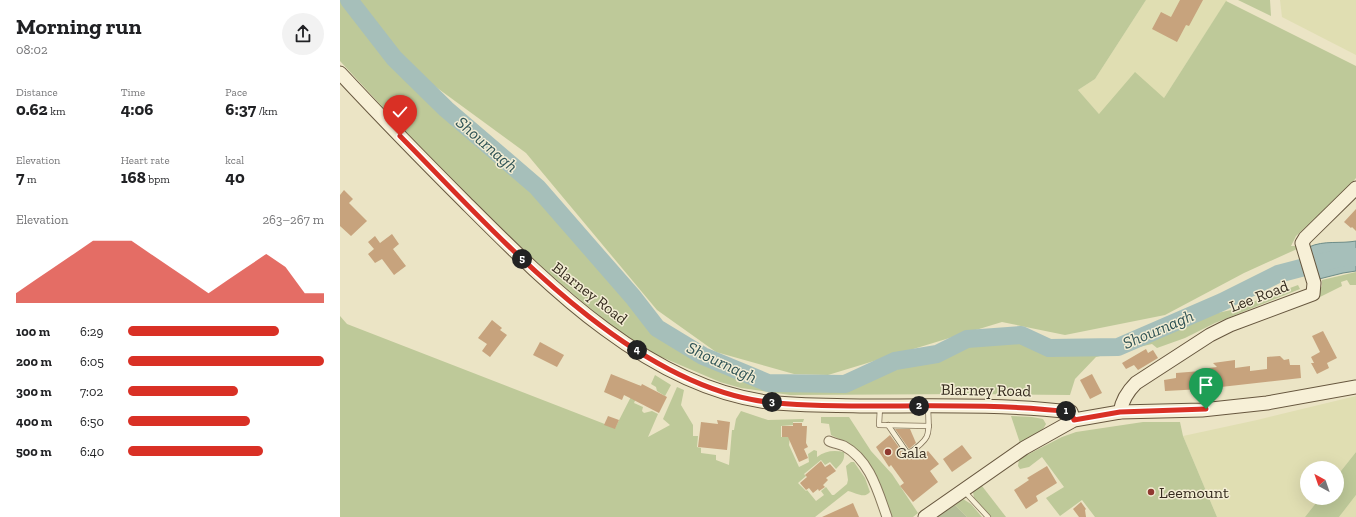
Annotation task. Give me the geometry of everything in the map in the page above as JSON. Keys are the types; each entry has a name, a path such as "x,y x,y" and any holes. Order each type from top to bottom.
{"main road":[{"name":"Blarney Road","path":"340,73 400,136 536,272 595,320 646,356 695,382 724,393 765,402 802,405 1044,408 1071,412 1074,420"},
{"name":"Lee Road","path":"1120,412 1121,404 1136,383 1210,336 1230,325 1313,294 1314,283 1302,243 1305,238 1356,188"},
{"path":"925,517 1024,448 1074,420 1120,412 1202,410 1237,406 1304,397 1356,387"}],"street":[{"path":"829,442 844,446 865,466 873,479 887,517"}],"lane":[{"path":"880,406 879,425 929,426"},
{"path":"888,425 908,454 924,443 929,432 928,406"},
{"path":"963,490 975,501 988,517"}],"shaded area":[{"path":"1146,0 1227,0 1164,98 1099,114 1078,90 1095,79"},
{"path":"1280,0 1356,0 1356,55 1282,17"},
{"path":"1356,396 1356,452 1344,467 1344,461 1300,461 1300,505 1314,505 1305,517 1217,517 1183,436"},
{"path":"1356,495 1356,517 1339,517"}],"green space":[{"path":"340,0 344,0 391,59 418,87 524,180 554,210 652,326 669,343 764,385 844,386 883,373 947,356 968,344 1020,338 1048,350 1084,351 1119,348 1208,315 1231,310 1298,285 1300,289 1215,323 1185,338 1157,348 1152,344 1096,357 1075,379 1070,395 790,395 741,388 720,382 652,353 606,322 548,273 438,167 340,61"},
{"path":"354,0 1146,0 1095,79 1078,90 1099,114 1135,72 1164,98 1226,1 1356,66 1356,178 1343,193 1296,236 1291,246 1296,246 1297,249 1244,273 1165,315 1065,335 1002,322 828,375 794,374 716,352 657,310 526,153 414,71 397,55 367,19"},
{"path":"1238,0 1270,0 1271,16"},
{"path":"1356,272 1356,285 1350,285 1347,280 1341,282 1342,286 1314,300 1322,286 1322,280"},
{"path":"340,316 347,324 615,428 637,385 641,386 634,403 643,407 642,411 644,413 652,411 658,414 648,437 670,425 663,419 677,387 684,390 681,405 693,425 693,436 698,436 697,447 701,448 701,453 716,455 716,460 729,465 732,430 734,430 736,419 741,411 768,420 804,419 803,422 793,422 793,425 781,426 781,437 790,437 789,445 799,467 809,462 808,454 814,450 817,451 817,457 826,452 836,451 844,452 844,457 836,469 830,462 825,465 821,460 804,474 806,476 798,483 806,491 807,490 816,501 824,495 821,491 826,487 832,495 834,495 847,484 848,480 846,466 851,462 854,462 865,478 870,492 865,495 860,495 848,491 815,517 340,517"},
{"path":"655,375 671,385 665,396 657,391 656,387 651,384"},
{"path":"1011,416 1043,419 1046,424 1038,433 1020,443"},
{"path":"821,417 849,417 871,451 892,474 918,513 913,517 890,517 878,483 843,441 831,435 829,424 821,423"},
{"path":"1143,422 1180,422 1183,436 1217,517 1095,517 1082,500 1060,516 1046,498 1064,487 1042,457 1029,467 1020,469 1018,466 1019,459 1062,437 1076,432"},
{"path":"1356,452 1356,495 1339,517 1305,517 1314,505 1344,505 1344,467"},
{"path":"981,486 1006,517 991,517 974,498 973,492"},
{"path":"963,499 971,504 982,517 967,517 955,505"},
{"path":"955,505 967,517 937,517"}],"water":[{"path":"1356,241 1356,271 1319,279 1309,247 1326,243"}],"building":[{"path":"1180,0 1203,0 1189,26 1186,25 1177,42 1152,29 1161,12 1171,17"},
{"path":"344,190 353,199 349,203 367,221 351,236 340,226 340,195"},
{"path":"1356,209 1356,231 1344,222"},
{"path":"392,234 399,244 393,249 406,266 394,275 382,259 375,263 368,254 374,249 368,242 375,236 380,243"},
{"path":"492,320 502,328 500,330 507,335 490,357 482,351 487,344 478,338"},
{"path":"1323,331 1337,358 1327,363 1329,368 1317,374 1311,363 1314,363 1311,357 1320,352 1312,336"},
{"path":"540,342 564,355 557,367 533,355"},
{"path":"1146,349 1148,353 1153,350 1158,358 1138,370 1134,365 1126,369 1122,363"},
{"path":"1280,356 1284,360 1289,359 1290,365 1300,365 1301,378 1203,389 1165,391 1164,380 1176,378 1176,373 1201,371 1201,369 1217,367 1213,363 1235,360 1235,368 1250,366 1250,371 1267,369 1267,357"},
{"path":"611,374 641,386 642,384 667,397 659,413 624,395 622,400 604,392"},
{"path":"1092,374 1102,393 1090,399 1080,380"},
{"path":"608,416 619,420 615,429 604,425"},
{"path":"717,420 730,422 727,450 698,447 701,422 718,424"},
{"path":"793,423 802,423 802,426 807,426 806,443 808,447 804,449 808,458 799,462 788,437 782,437 782,426 793,426"},
{"path":"895,429 910,429 916,443 909,449"},
{"path":"890,435 906,457 910,457 919,450 921,455 928,451 939,464 930,471 938,482 913,502 900,486 904,483 891,465 889,467 876,447"},
{"path":"962,445 972,458 952,472 943,459"},
{"path":"821,461 825,467 830,464 836,471 826,478 828,480 823,485 825,487 819,491 818,489 813,493 809,488 806,490 800,483 807,477 805,475"},
{"path":"1047,466 1057,483 1036,496 1038,501 1026,509 1014,490 1029,480 1027,478"},
{"path":"1081,502 1086,509 1086,517 1079,517 1073,509"},
{"path":"853,503 859,517 822,517"}],"waterway":[{"name":"Shournagh","path":"349,0 394,58 446,109 537,187 633,297 657,328 703,356 768,383 845,384 895,361 937,354 967,339 1021,335 1049,348 1118,347 1222,302 1278,274 1343,257 1356,257"}],"place":[{"name":"Gala","path":"888,452"},
{"name":"Leemount","path":"1151,492"}],"route":[{"path":"400,136 520,257 589,316 618,338 658,363 695,382 724,393 765,402 802,405 1005,406 1044,408 1071,412 1074,420 1120,412 1206,409"}]}
